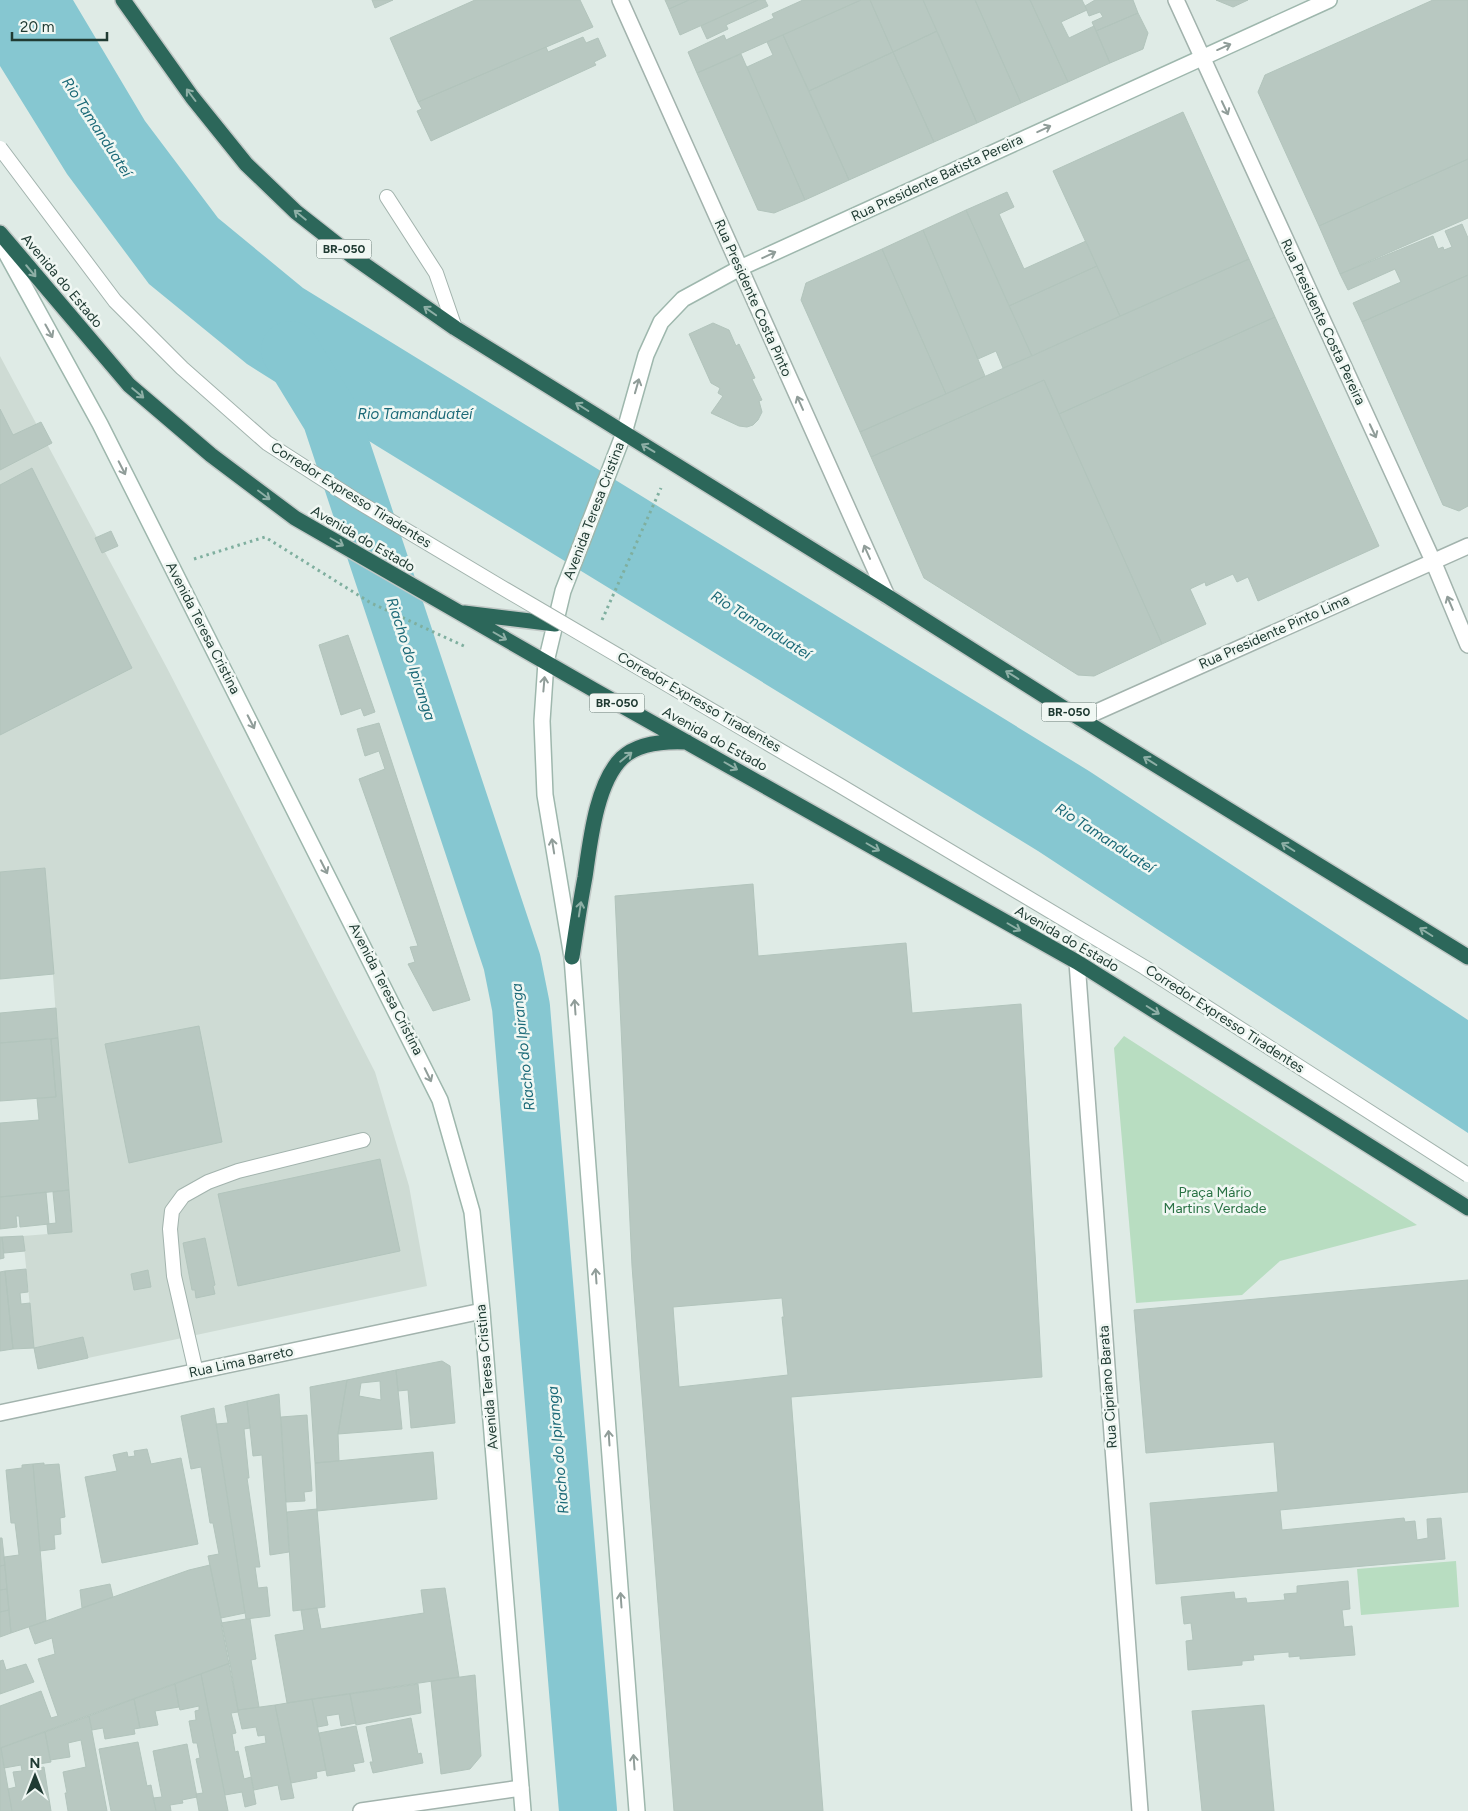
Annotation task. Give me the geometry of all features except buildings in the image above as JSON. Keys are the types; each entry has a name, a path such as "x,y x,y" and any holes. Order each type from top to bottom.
{"highway":[{"name":"BR-050","path":"123,0 192,97 246,164 296,212 352,256 455,328 887,596 1081,719 1468,957"},
{"name":"Avenida do Estado","path":"0,233 129,385 211,455 295,518 1077,962 1468,1208"},
{"path":"458,612 555,624"},
{"path":"572,957 594,821 607,778 622,758 633,751 660,742 689,742"}],"main road":[{"name":"Rua Presidente Costa Pinto","path":"620,0 887,596"},
{"name":"Rua Presidente Costa Pereira","path":"1176,0 1433,561 1468,645"},
{"name":"Rua Presidente Batista Pereira","path":"624,433 646,355 660,322 683,299 740,268 1329,0"},
{"name":"Avenida Teresa Cristina","path":"0,242 100,424 440,1100 472,1212 482,1311 523,1811"},
{"name":"Avenida Teresa Cristina","path":"624,433 563,591 546,662 542,721 545,795 572,957 638,1811"},
{"name":"Rua Presidente Pinto Lima","path":"1081,719 1468,546"},
{"name":"Rua Cipriano Barata","path":"1077,962 1140,1811"},
{"name":"Rua Lima Barreto","path":"0,1413 482,1311"},
{"path":"362,1811 521,1788"}],"lane":[{"name":"Corredor Expresso Tiradentes","path":"0,148 115,301 182,368 267,443 357,501 1136,962 1468,1174"},
{"path":"387,196 436,274 455,328"},
{"path":"196,1372 174,1276 170,1229 172,1211 183,1196 208,1182 238,1171 363,1140"}],"path":[{"path":"600,623 661,488"},
{"path":"172,566 265,537 371,603 426,628"}],"shaded area":[{"path":"0,356 167,668 375,1072 409,1186 427,1286 88,1358 83,1337 34,1348 23,1236 72,1232 45,868 0,872"}],"green space":[{"name":"Praça Mário Martins Verdade","path":"1124,1036 1417,1225 1280,1261 1242,1295 1136,1303 1114,1048"},
{"path":"1456,1561 1459,1607 1361,1615 1357,1569"}],"water":[{"name":"Rio Tamanduateí","path":"0,0 73,0 145,121 218,218 303,288 1089,771 1468,1020 1468,1133 1038,851 377,446 247,364 149,284 67,174 0,66"}],"waterway":[{"name":"Riacho do Ipiranga","path":"290,350 331,417 512,962 521,1007 588,1811"}]}
